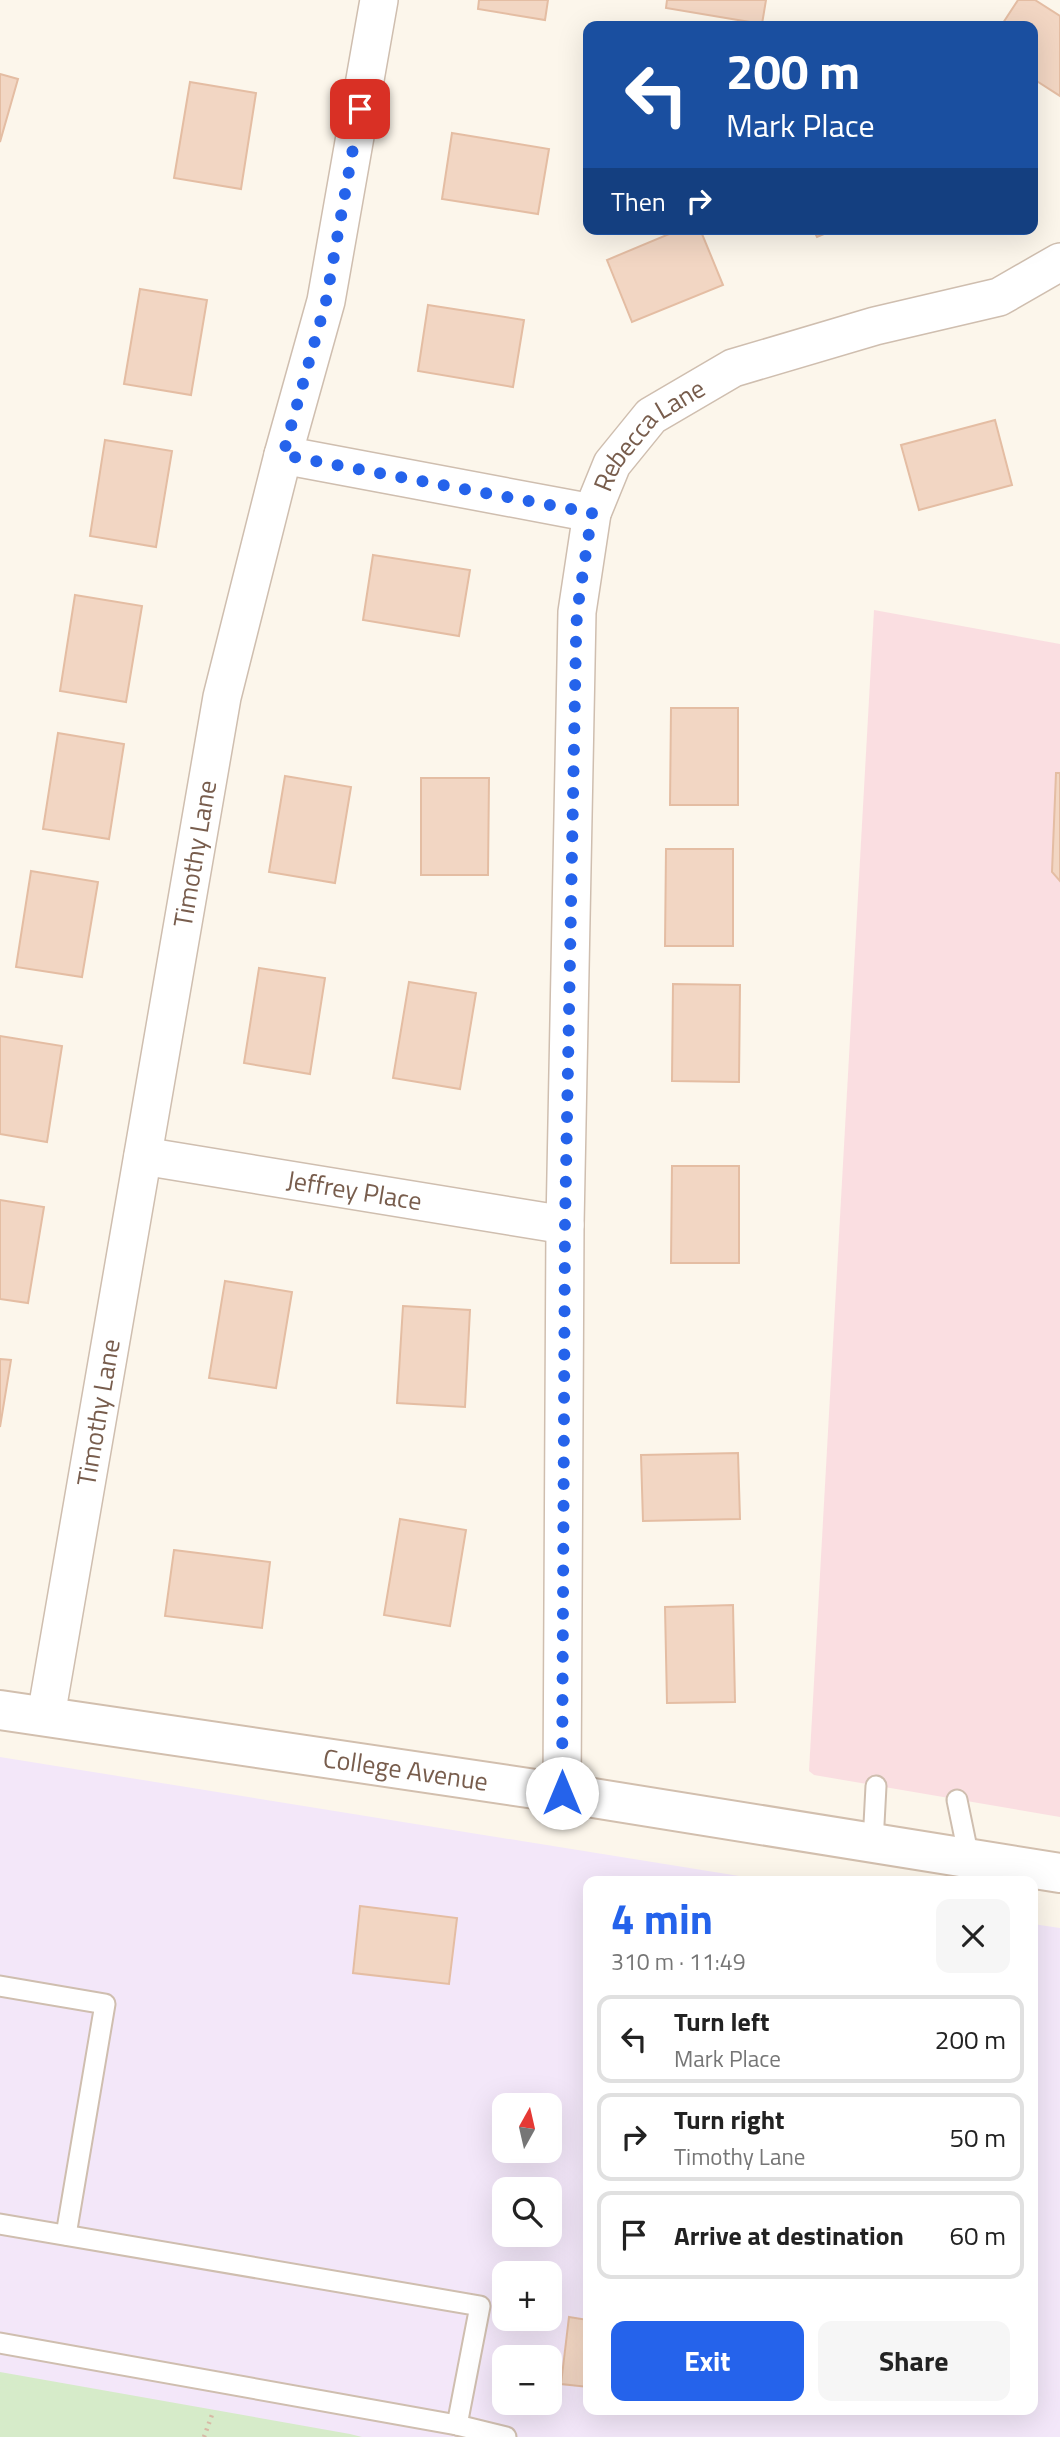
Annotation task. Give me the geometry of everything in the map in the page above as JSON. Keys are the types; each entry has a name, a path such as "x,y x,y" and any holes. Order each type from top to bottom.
{"street":[{"name":"Timothy Lane","path":"46,1716 222,697 283,455 326,301 379,0"},
{"name":"Rebecca Lane","path":"562,1793 565,1225 577,612 592,513 612,464 651,416 733,368 875,326 999,297 1060,262"},
{"path":"283,455 592,513"},
{"name":"Jeffrey Place","path":"143,1156 565,1225"},
{"name":"College Avenue","path":"0,1710 562,1793 1060,1873"}],"lane":[{"path":"873,1843 876,1786"},
{"path":"957,1800 969,1858"},
{"path":"0,1986 105,2004 66,2235"},
{"path":"0,2224 480,2306 457,2425"},
{"path":"0,2343 457,2425 506,2437"}],"path":[{"path":"204,2437 212,2417"}],"shaded area":[{"path":"874,610 1060,644 1060,1817 814,1775 809,1771"},
{"path":"0,1757 739,1876 583,1876 583,2415 1038,2415 1038,1925 1060,1928 1060,2437 0,2437"}],"green space":[{"path":"0,2372 350,2434 362,2437 0,2437"}],"building":[{"path":"479,0 548,0 545,20 478,9"},
{"path":"667,0 766,0 762,21 744,21 666,8"},
{"path":"1018,0 1035,0 1060,16 1060,96 1038,82 1038,21 1004,21"},
{"path":"0,74 18,79 0,142"},
{"path":"190,82 256,93 241,189 174,178"},
{"path":"452,133 549,149 538,214 442,199"},
{"path":"667,235 702,235 723,285 632,322 607,260"},
{"path":"140,289 207,300 191,395 124,384"},
{"path":"428,305 524,320 513,387 418,371"},
{"path":"995,420 1012,485 919,510 901,445"},
{"path":"105,440 172,451 156,547 90,536"},
{"path":"373,555 470,570 459,636 363,620"},
{"path":"75,595 142,606 126,702 60,691"},
{"path":"671,708 738,708 738,805 670,805"},
{"path":"58,733 124,744 109,839 43,829"},
{"path":"1056,773 1060,773 1060,881 1052,872"},
{"path":"285,776 351,787 335,883 269,872"},
{"path":"421,778 489,778 488,875 421,875"},
{"path":"666,849 733,849 733,946 665,946"},
{"path":"31,871 98,882 82,977 16,967"},
{"path":"259,968 325,978 310,1074 244,1063"},
{"path":"409,982 476,993 460,1089 393,1078"},
{"path":"673,984 740,985 739,1082 672,1081"},
{"path":"0,1036 62,1046 47,1142 0,1134"},
{"path":"672,1166 739,1166 739,1263 671,1263"},
{"path":"0,1200 44,1207 28,1303 0,1299"},
{"path":"225,1281 292,1292 276,1388 209,1378"},
{"path":"403,1306 470,1310 465,1407 397,1403"},
{"path":"0,1359 11,1360 0,1427"},
{"path":"738,1453 740,1519 643,1521 641,1455"},
{"path":"400,1519 466,1530 450,1626 384,1615"},
{"path":"174,1550 270,1562 262,1628 165,1616"},
{"path":"733,1605 735,1702 667,1703 665,1607"},
{"path":"360,1906 457,1918 449,1984 353,1973"},
{"path":"569,2317 583,2319 583,2386 562,2384"}],"route":[{"path":"360,109 326,301 283,455 592,513 577,612 576,640 565,1225 562,1793"}]}
